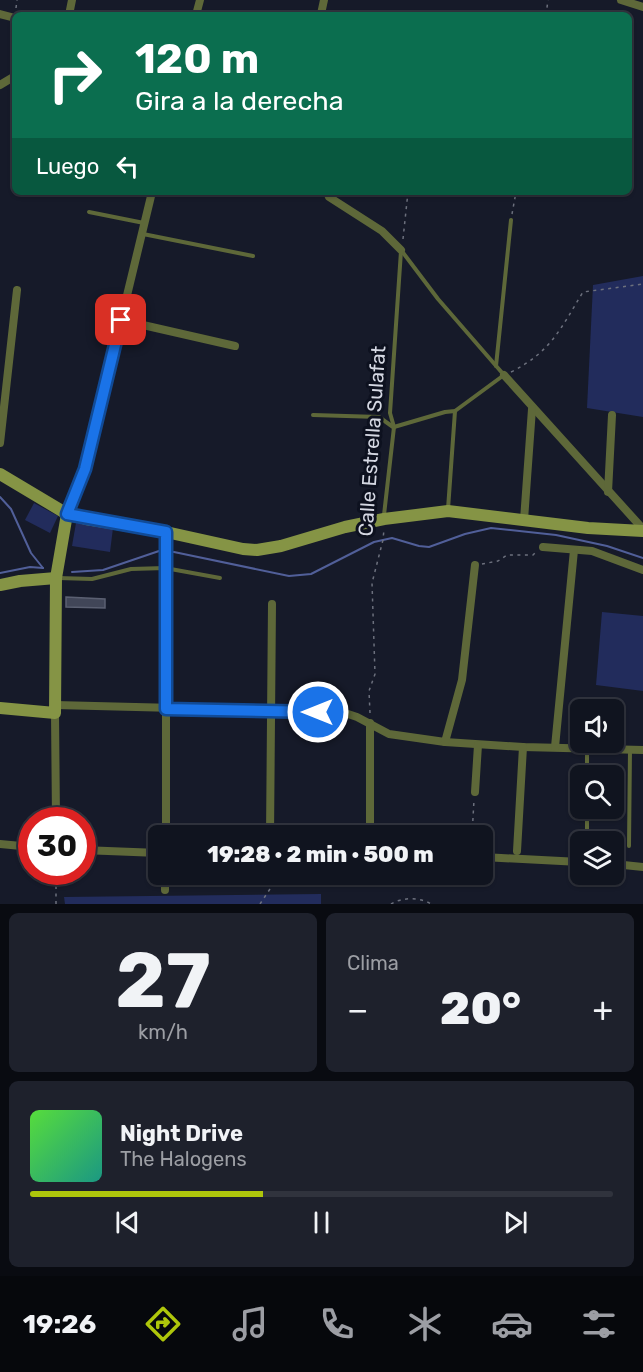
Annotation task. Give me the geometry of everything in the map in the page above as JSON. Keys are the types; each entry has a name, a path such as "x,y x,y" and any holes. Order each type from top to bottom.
{"main road":[{"path":"0,474 67,514 166,538 243,549 257,550 281,546 345,527 384,519 448,511 588,528 643,530"},
{"path":"0,708 55,709 56,578 67,514"},
{"path":"0,585 56,578"}],"street":[{"path":"621,0 643,7"},
{"path":"67,514 85,469 151,195"},
{"path":"328,195 382,231 401,250"},
{"path":"0,443 17,290"},
{"path":"121,320 235,346"},
{"path":"504,375 643,530"},
{"path":"524,520 532,408"},
{"path":"608,492 612,415"},
{"path":"166,538 166,825"},
{"path":"543,547 592,551 643,570"},
{"path":"555,747 574,550"},
{"path":"445,742 462,680 475,565"},
{"path":"270,825 272,604"},
{"path":"56,807 55,709 342,712 370,723 389,734 478,745 570,747"},
{"path":"370,723 370,825"},
{"path":"475,792 478,745"},
{"path":"517,850 523,747"},
{"path":"624,749 643,750"},
{"path":"0,844 18,846"},
{"path":"96,851 148,853"},
{"path":"493,858 570,861"},
{"path":"624,865 643,867"},
{"path":"165,885 165,890"}],"lane":[{"path":"89,212 144,224"},
{"path":"496,366 511,220"},
{"path":"142,234 253,256"},
{"path":"314,415 379,417 394,427 455,411 504,375 438,299 401,250"},
{"name":"Calle Estrella Sulafat","path":"384,519 394,427 390,413 401,250"},
{"path":"448,511 455,411"},
{"path":"56,578 92,579 131,569 165,568 220,578"},
{"path":"629,846 630,749"}],"path":[{"path":"401,250 408,195"},
{"path":"511,220 515,195"},
{"path":"504,375 528,363 555,338 583,292 643,284"},
{"name":"Calle Estrella Sulafat","path":"370,723 369,691 375,674 372,582 383,540 384,519"},
{"path":"475,565 498,561 507,555 533,555 543,547"},
{"path":"473,825 475,792"},
{"path":"56,885 56,904"},
{"path":"260,904 270,889 270,885"},
{"path":"391,904 399,899 424,900 431,904"}],"shaded area":[{"path":"643,276 643,417 587,408 593,285"},
{"path":"34,503 58,516 50,533 25,520"},
{"path":"76,523 113,528 110,552 72,546"},
{"path":"602,612 643,616 643,691 596,685"},
{"path":"321,894 321,904 65,904 64,897"}],"building":[{"path":"66,597 105,599 105,608 66,607"}],"waterway":[{"path":"0,497 11,509 31,553 43,568"},
{"path":"72,572 103,570 159,551 174,552 289,576 311,574 374,542 392,538 429,547 465,534 491,528 556,535 607,546 643,558"},
{"path":"0,573 30,567 43,568"}],"route":[{"path":"121,320 85,469 67,514 166,532 166,709 318,712"}]}
